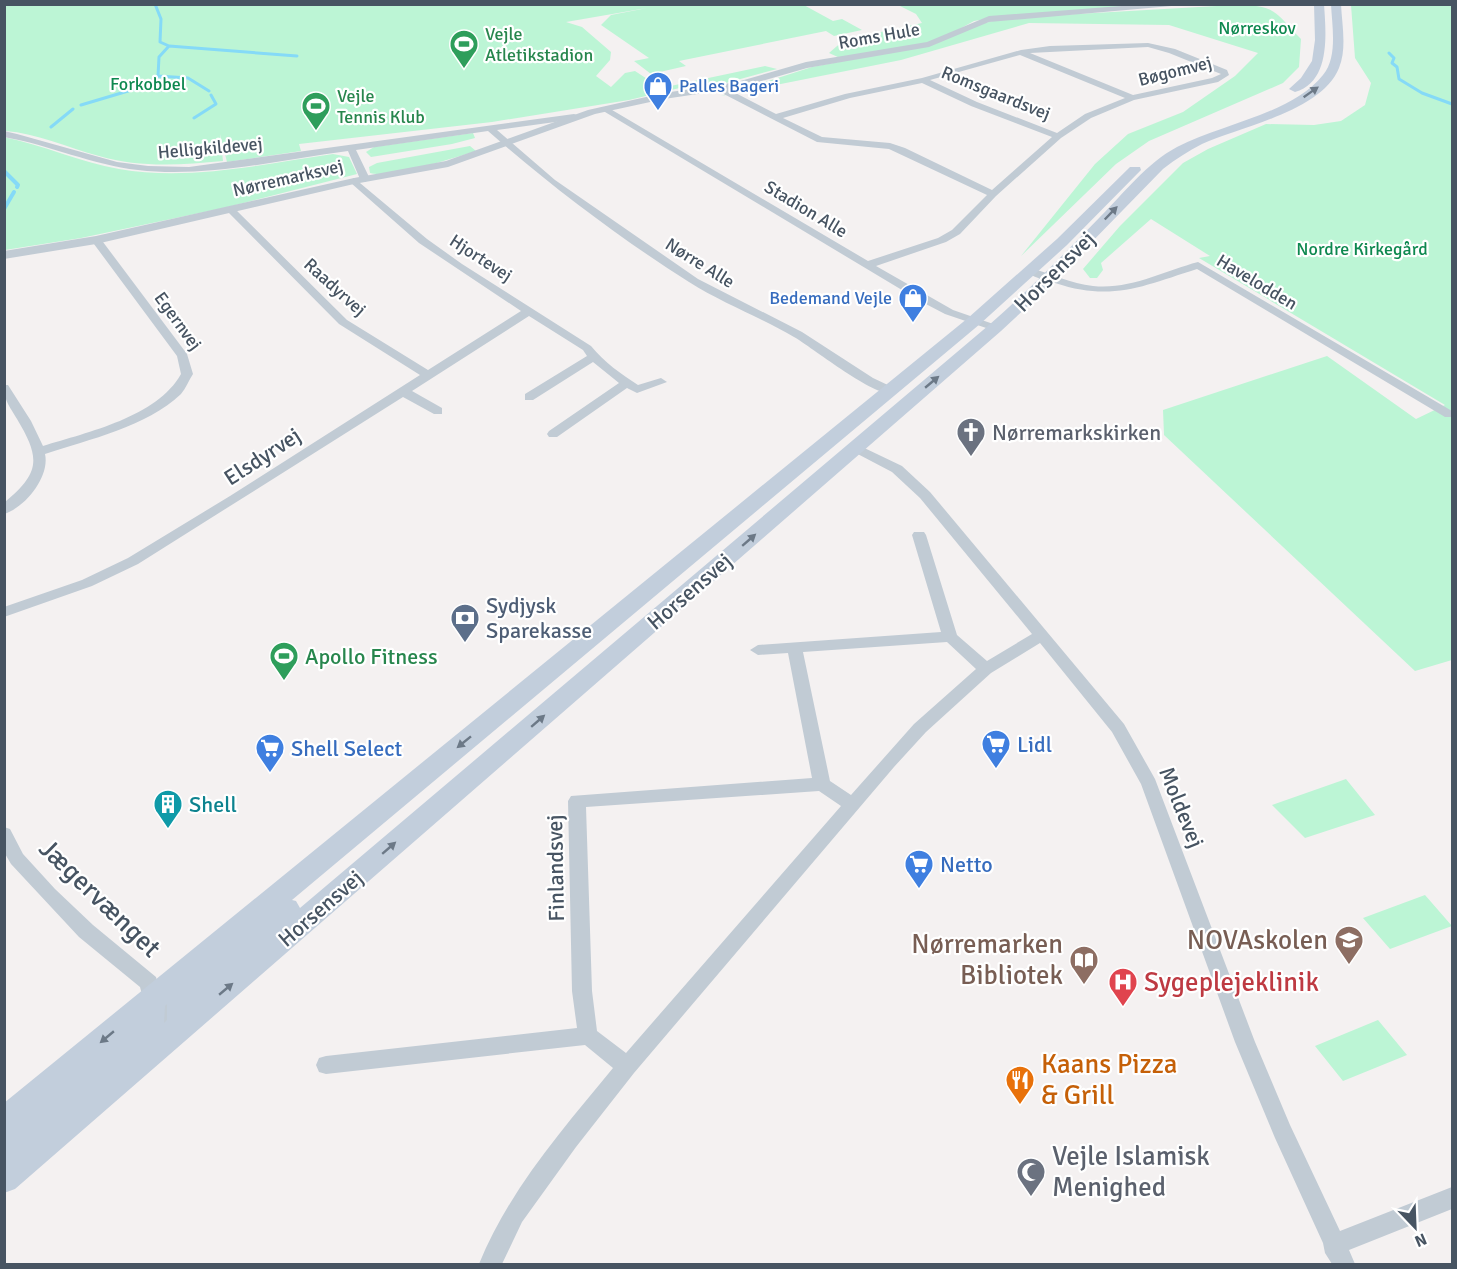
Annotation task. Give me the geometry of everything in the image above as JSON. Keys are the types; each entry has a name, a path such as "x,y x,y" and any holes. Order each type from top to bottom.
{"main road":[{"name":"Horsensvej","path":"4,1122 974,321 1145,160 1165,146 1284,96 1306,81 1313,74 1320,56 1319,4"},
{"name":"Horsensvej","path":"4,1178 995,328 1050,277 1160,165 1201,140 1298,100 1320,85 1334,67 1336,57 1336,4"},
{"path":"639,598 690,568 826,456 843,448 856,448 857,430 908,386 918,365"},
{"path":"181,1027 181,998 347,859 364,827"},
{"path":"4,1154 150,1030 152,1000"}],"street":[{"name":"Roms Hule","path":"574,117 664,96 754,81 806,65 929,44 945,39 965,26 989,19 1190,4"},
{"name":"Bøgomvej","path":"776,117 848,96 923,80 1022,52 1050,48 1148,45 1161,47 1218,68 1225,75 1215,80 1132,98 1088,116 1058,136 993,194 956,232 942,240 868,265"},
{"path":"1022,52 1132,98"},
{"name":"Romsgaardsvej","path":"923,80 974,104 1058,136"},
{"path":"719,88 820,140 902,150 993,194"},
{"name":"Stadion Alle","path":"604,109 926,300 995,328"},
{"name":"Helligkildevej","path":"4,134 29,138 108,162 162,170 218,167 574,117"},
{"name":"Nørremarksvej","path":"4,255 96,240 359,180 448,164 507,144 574,117"},
{"path":"489,128 507,144"},
{"name":"Nørre Alle","path":"507,144 515,148 565,192 694,281 798,334 869,381 888,390"},
{"path":"351,148 359,180"},
{"name":"Hjortevej","path":"359,180 423,241 587,348 593,357 626,383"},
{"name":"Raadyrvej","path":"231,210 343,322 428,375"},
{"name":"Egernvej","path":"40,451 154,409 177,393 187,378 188,363 96,240"},
{"name":"Havelodden","path":"1030,270 1085,288 1103,290 1121,288 1198,265 1449,414"},
{"name":"Elsdyrvej","path":"4,612 87,583 133,561 235,499 529,311"},
{"path":"529,397 593,357"},
{"path":"553,434 626,383 637,389 662,382"},
{"path":"4,388 40,451 40,469 34,482 4,510"},
{"path":"402,391 438,411"},
{"name":"Moldevej","path":"856,448 897,469 925,495 1119,728 1149,784 1245,1041 1338,1255"},
{"path":"920,535 950,637 986,669"},
{"path":"490,1264 514,1214 568,1140 627,1066 920,728 986,669 1042,635"},
{"path":"758,650 950,637"},
{"path":"794,647 822,784 853,805"},
{"name":"Finlandsvej","path":"588,1036 582,991 577,801 822,784"},
{"name":"Jægervænget","path":"4,834 11,862 86,931 149,983 152,1000 181,1027"},
{"path":"326,1065 588,1036 627,1066"},
{"path":"1338,1255 1452,1198"}],"green space":[{"name":"Forkobbel","path":"802,4 833,21 842,19 862,30 834,36 826,31 679,61 686,66 651,74 634,61 649,58 601,25 611,15 647,8 566,22 582,27 611,52 610,60 596,76 611,87 625,73 635,71 661,88 765,66 777,69 726,83 688,86 629,100 492,122 299,144 301,151 227,162 220,134 223,161 176,164 145,164 114,160 41,138 5,131 4,5"},
{"name":"Nørreskov","path":"898,5 1160,5 1002,16 974,21 943,38 927,43 840,58 829,53 844,40 922,23 916,14"},
{"name":"Nørreskov","path":"1234,5 1258,6 1279,15 1301,39 1299,67 1283,83 1149,141 1116,164 1021,256 1095,164 1128,134 1183,112 1235,76 1258,53 1169,25 1029,23 901,60 721,96 812,67 935,44 965,28 1005,18"},
{"name":"Nordre Kirkegård","path":"1351,5 1452,5 1452,660 1415,671 1164,435 1163,410 1327,356 1416,419 1445,405 1199,258 1210,256 1151,219 1101,263 1103,270 1097,278 1090,278 1083,269 1120,226 1183,163 1208,149 1266,124 1314,125 1341,121 1365,105 1371,83 1355,58"},
{"path":"473,133 475,138 452,144 371,157 366,152 374,147"},
{"path":"4,137 104,166 146,172 226,170 333,154 349,157 357,174 228,207 81,238 5,250"},
{"path":"470,146 476,151 438,163 407,171 370,173 369,167 377,163"},
{"path":"1346,779 1375,815 1305,838 1272,805"},
{"path":"1425,895 1452,926 1390,949 1363,918"},
{"path":"1378,1020 1407,1055 1343,1081 1315,1046"}],"waterway":[{"path":"155,4 161,19 160,42 169,46"},
{"path":"158,76 159,57 169,46"},
{"path":"169,46 297,56"},
{"path":"1389,53 1394,58 1392,63 1397,67 1399,79 1422,93 1452,104"},
{"path":"81,105 155,83 158,76"},
{"path":"158,76 188,78 209,91"},
{"path":"194,118 216,104 211,95"},
{"path":"51,127 73,109"},
{"path":"4,171 18,185 17,187"},
{"path":"4,209 14,192"}],"place":[{"name":"Vejle Atletikstadion","path":"464,70"},
{"name":"Palles Bageri","path":"658,112"},
{"name":"Vejle Tennis Klub","path":"316,132"},
{"name":"Bedemand Vejle","path":"913,324"},
{"name":"Nørremarkskirken","path":"971,458"},
{"name":"Sydjysk Sparekasse","path":"465,644"},
{"name":"Apollo Fitness","path":"284,682"},
{"name":"Lidl","path":"996,770"},
{"name":"Shell Select","path":"270,774"},
{"name":"Shell","path":"168,830"},
{"name":"Netto","path":"919,890"},
{"name":"NOVAskolen","path":"1349,966"},
{"name":"Nørremarken Bibliotek","path":"1084,986"},
{"name":"Sygeplejeklinik","path":"1123,1008"},
{"name":"Kaans Pizza & Grill","path":"1020,1106"},
{"name":"Vejle Islamisk Menighed","path":"1031,1198"}]}
